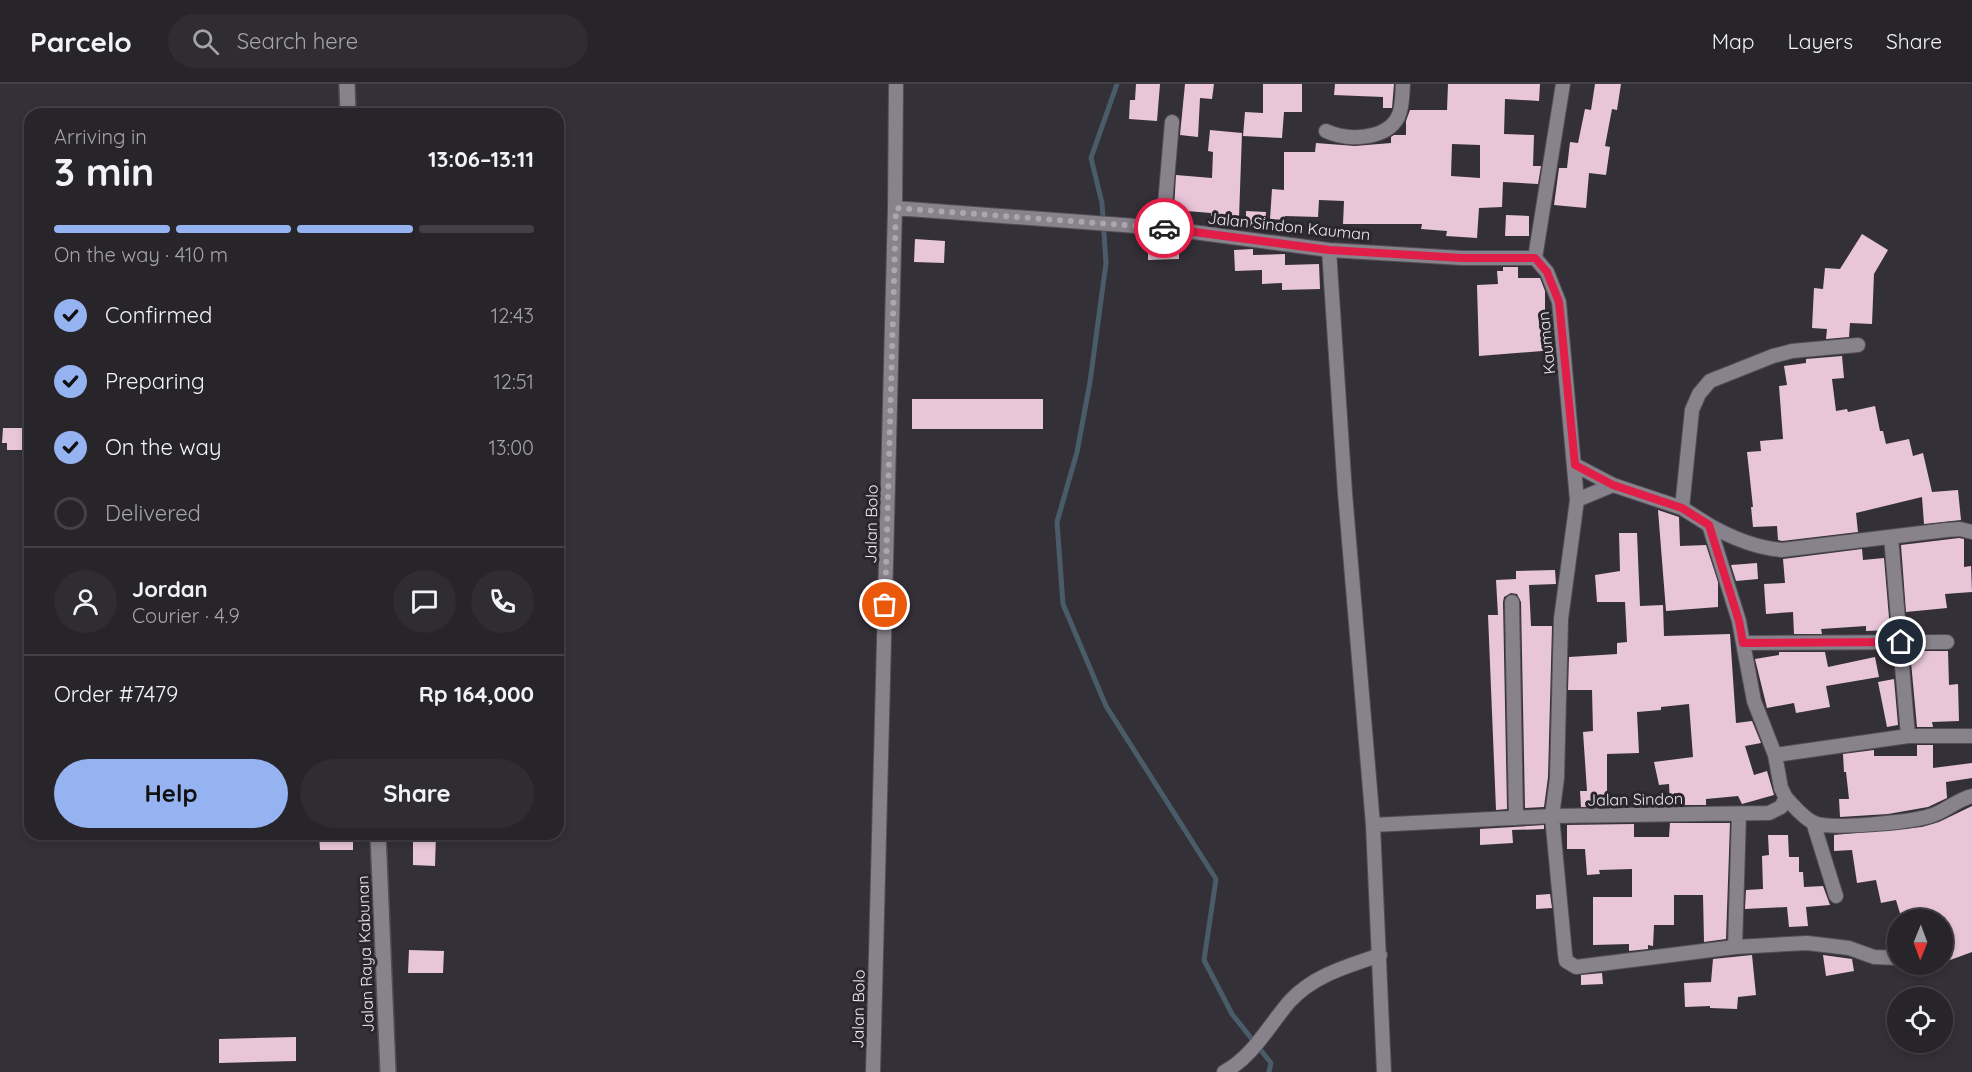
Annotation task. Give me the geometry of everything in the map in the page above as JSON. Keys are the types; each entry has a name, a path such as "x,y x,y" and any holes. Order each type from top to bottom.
{"street":[{"path":"346,84 348,108"},
{"name":"Jalan Bolo","path":"873,1072 896,208 896,84"},
{"path":"1326,132 1338,137 1353,137 1372,135 1391,127 1399,115 1403,84"},
{"path":"1535,258 1563,84"},
{"path":"1163,228 1172,122"},
{"name":"Jalan Sindon Kauman","path":"896,208 1163,228 1329,250 1462,258 1535,258"},
{"path":"1329,250 1345,493 1373,825 1384,1072"},
{"name":"Kauman","path":"1535,258 1547,272 1559,302 1577,500"},
{"path":"1682,508 1692,410 1699,394 1710,381 1773,356 1792,351 1858,345"},
{"path":"1575,465 1613,485 1682,508 1726,535 1765,548 1782,550 1946,530 1960,529 1972,532"},
{"path":"1613,485 1577,500 1561,619 1557,778 1552,816 1564,954 1570,965 1584,967 1735,947 1824,943 1874,957 1887,958"},
{"path":"1709,525 1739,621 1754,701 1775,755 1781,788 1786,798 1813,822 1821,825 1912,821 1933,816 1957,800 1972,795"},
{"path":"1891,537 1908,736"},
{"path":"1512,602 1515,818"},
{"path":"1743,643 1947,642"},
{"path":"1775,755 1908,736 1972,736"},
{"name":"Jalan Sindon","path":"1373,825 1552,816 1776,812 1786,798"},
{"path":"1735,947 1738,814"},
{"path":"1813,822 1836,896"},
{"name":"Jalan Raya Kabunan","path":"378,840 388,1072"},
{"path":"1224,1072 1240,1063 1290,1001 1323,976 1380,955"}],"building":[{"path":"1136,84 1160,84 1157,121 1129,119 1130,100 1135,100"},
{"path":"1185,84 1214,84 1212,99 1200,98 1198,137 1180,135"},
{"path":"1263,84 1302,84 1302,112 1284,112 1282,138 1243,136 1245,112 1263,113"},
{"path":"1335,84 1394,84 1392,108 1383,108 1383,97 1334,95"},
{"path":"1448,84 1540,84 1539,101 1505,99 1504,134 1534,135 1533,166 1541,166 1538,184 1503,182 1502,207 1479,208 1477,238 1446,236 1447,231 1421,229 1422,224 1343,224 1344,201 1319,200 1318,217 1285,216 1285,220 1270,219 1272,189 1284,190 1284,152 1315,152 1316,143 1355,146 1391,143 1391,137 1394,135 1406,135 1406,121 1410,110 1447,110","holes":["1452,144 1480,145 1480,178 1451,176"]},
{"path":"1595,84 1621,84 1617,110 1612,109 1605,146 1610,147 1606,175 1589,173 1586,208 1554,205 1559,168 1567,168 1570,142 1578,143 1585,109 1591,110"},
{"path":"1210,130 1242,133 1239,218 1174,210 1176,175 1212,178 1213,152 1208,151"},
{"path":"1246,211 1266,212 1265,227 1246,226"},
{"path":"1506,215 1529,216 1529,236 1505,236"},
{"path":"1862,234 1888,250 1874,274 1872,324 1850,323 1849,337 1826,339 1827,329 1812,328 1814,288 1823,289 1825,268 1840,269"},
{"path":"915,239 945,241 944,263 914,262"},
{"path":"1179,242 1179,259 1148,260 1148,243"},
{"path":"1253,249 1253,255 1285,254 1285,265 1319,264 1320,289 1282,290 1282,283 1262,284 1262,270 1235,271 1234,250"},
{"path":"1503,267 1518,267 1518,278 1540,278 1545,291 1545,312 1551,312 1554,350 1479,356 1477,285 1498,284 1497,271 1503,271"},
{"path":"1842,356 1844,378 1832,379 1836,411 1847,409 1848,412 1875,406 1880,431 1883,431 1886,444 1909,439 1913,456 1923,453 1932,492 1958,490 1961,520 1924,524 1922,497 1856,513 1858,532 1782,541 1778,540 1777,526 1753,527 1747,452 1761,451 1760,441 1783,439 1779,386 1787,385 1784,366 1806,363 1806,359"},
{"path":"912,399 1043,399 1043,429 912,429"},
{"path":"3,428 24,428 24,450 7,450 7,443 2,443"},
{"path":"1658,510 1679,517 1680,546 1706,545 1718,582 1718,607 1666,611"},
{"path":"1619,533 1637,533 1640,606 1663,605 1664,636 1730,634 1736,723 1752,721 1761,743 1745,746 1754,775 1767,771 1774,795 1742,804 1738,796 1706,799 1706,805 1670,805 1669,784 1659,785 1654,762 1693,757 1689,704 1637,712 1639,753 1607,754 1607,806 1581,807 1580,791 1587,791 1583,732 1593,731 1592,690 1568,690 1569,657 1617,654 1617,643 1627,642 1625,602 1597,602 1595,575 1620,571"},
{"path":"1964,539 1964,567 1971,566 1972,592 1945,594 1947,608 1906,612 1901,545"},
{"path":"1862,549 1863,560 1884,558 1890,630 1866,631 1866,626 1821,629 1822,634 1794,634 1793,612 1766,614 1764,584 1785,583 1783,559"},
{"path":"1757,563 1758,579 1736,581 1731,565"},
{"path":"1555,570 1556,584 1529,585 1531,626 1552,626 1548,777 1544,807 1525,808 1521,602 1517,594 1511,593 1504,597 1503,602 1507,809 1496,810 1488,615 1498,615 1496,580 1516,579 1516,571"},
{"path":"1910,651 1948,651 1949,685 1958,684 1959,721 1932,722 1933,727 1917,727"},
{"path":"1779,652 1825,652 1828,667 1875,657 1879,677 1826,686 1830,707 1796,713 1794,703 1767,708 1755,659 1779,655"},
{"path":"1894,679 1898,725 1887,727 1878,682"},
{"path":"1917,745 1933,745 1933,768 1972,763 1972,778 1946,782 1947,798 1928,807 1888,814 1840,817 1839,799 1849,799 1843,754 1874,750 1874,756 1917,756"},
{"path":"1972,806 1972,952 1953,959 1953,909 1899,909 1896,900 1881,903 1876,880 1857,883 1852,850 1834,851 1834,835 1922,827 1939,822"},
{"path":"1670,823 1730,823 1726,939 1704,942 1703,895 1674,895 1674,925 1654,925 1653,946 1648,945 1648,949 1629,951 1629,944 1593,945 1593,897 1632,897 1632,869 1599,870 1600,874 1587,875 1585,849 1567,849 1567,825 1634,824 1634,837 1669,837"},
{"path":"1544,825 1544,829 1512,830 1513,843 1480,845 1480,829"},
{"path":"1768,835 1788,835 1789,857 1799,857 1799,872 1803,872 1804,887 1823,886 1830,905 1806,907 1808,926 1789,927 1787,907 1745,909 1746,890 1763,889 1762,856 1769,855"},
{"path":"319,840 353,840 353,850 320,850"},
{"path":"413,840 436,840 435,866 413,865"},
{"path":"1550,894 1552,908 1536,909 1536,895"},
{"path":"409,950 444,951 443,973 408,973"},
{"path":"1752,955 1756,995 1738,997 1737,1009 1710,1008 1710,1006 1685,1007 1684,983 1711,982 1713,959"},
{"path":"1823,955 1852,959 1854,971 1826,976"},
{"path":"1602,973 1603,984 1581,985 1581,975"},
{"path":"296,1037 296,1061 219,1063 219,1039"}],"waterway":[{"path":"1117,84 1091,158 1102,203 1106,263 1090,382 1077,452 1057,522 1063,604 1106,706 1216,879 1204,960 1232,1014 1271,1063 1269,1072"}],"way so far":[{"path":"885,605 896,208 1164,228"}],"route":[{"path":"1164,228 1329,250 1462,258 1535,258 1547,272 1559,302 1575,465 1613,485 1682,508 1709,525 1739,621 1743,643 1901,642"}]}
